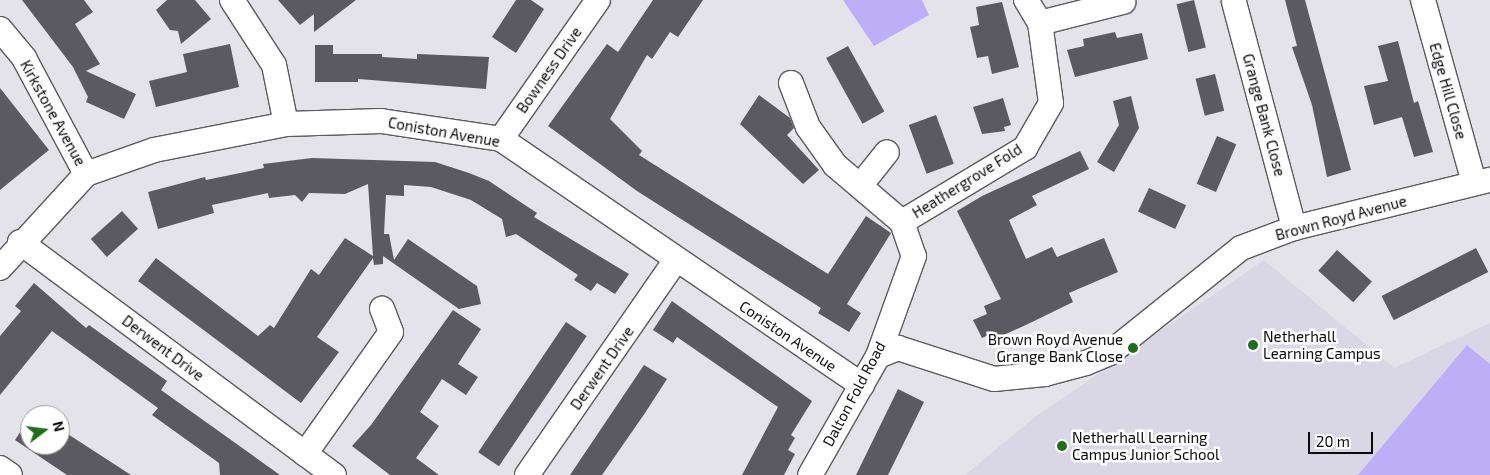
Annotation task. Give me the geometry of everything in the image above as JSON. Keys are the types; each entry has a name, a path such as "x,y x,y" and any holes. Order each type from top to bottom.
{"street":[{"path":"232,0 274,65 286,124"},
{"name":"Bowness Drive","path":"501,139 598,0"},
{"name":"Heathergrove Fold","path":"902,222 1024,148 1051,103 1040,24 1026,0"},
{"name":"Edge Hill Close","path":"1423,0 1482,181"},
{"path":"1040,24 1123,2"},
{"name":"Grange Bank Close","path":"1234,2 1294,228"},
{"name":"Kirkstone Avenue","path":"0,29 24,58 86,174"},
{"name":"Dalton Fold Road","path":"790,83 808,127 835,165 902,222 914,256 878,356 810,475"},
{"name":"Coniston Avenue","path":"0,268 20,242 86,174 154,150 286,124 381,121 501,139 862,385"},
{"path":"860,186 887,152"},
{"name":"Brown Royd Avenue","path":"878,356 898,348 994,379 1045,374 1086,364 1110,353 1241,248 1294,228 1482,181"},
{"name":"Derwent Drive","path":"20,242 334,475"},
{"name":"Derwent Drive","path":"527,475 676,260"},
{"path":"305,454 391,332 382,309"},
{"path":"0,468 10,475"}],"shaded area":[{"path":"843,0 922,0 929,15 874,46"},
{"name":"Netherhall Learning Campus","path":"1264,260 1394,368 1490,323 1490,475 965,475 1035,417"},
{"path":"1467,345 1490,364 1490,475 1358,475"}],"building":[{"path":"22,0 84,0 93,12 75,24 100,64 86,71 136,94 124,119 86,102 88,97 73,67"},
{"path":"167,0 195,0 211,19 181,44 178,31 170,30 156,10"},
{"path":"278,0 356,0 314,32 314,14 300,25"},
{"path":"516,0 531,0 544,9 516,53 492,37"},
{"path":"653,0 703,0 678,37 670,32 652,59 647,55 610,119 642,151 639,155 828,274 866,216 891,233 847,304 861,313 849,332 818,313 821,308 637,191 548,126 607,44 618,52"},
{"path":"1194,0 1206,48 1188,52 1177,4"},
{"path":"1285,0 1305,0 1351,170 1327,177 1312,105 1292,47 1297,46"},
{"path":"1002,2 1019,67 992,74 988,56 977,58 970,27 979,25 976,7"},
{"path":"1115,32 1117,38 1142,33 1148,59 1075,77 1067,50 1084,46 1083,39"},
{"path":"1398,41 1414,103 1418,101 1433,152 1414,157 1402,117 1374,125 1364,86 1388,81 1378,46"},
{"path":"230,44 239,87 156,107 149,81 187,72 183,54"},
{"path":"315,45 333,45 333,54 382,54 382,57 417,59 417,54 489,57 486,89 358,79 358,82 315,82"},
{"path":"848,46 884,112 862,124 826,58"},
{"path":"1215,74 1224,111 1205,116 1196,79"},
{"path":"0,88 49,150 0,190"},
{"path":"759,95 790,118 794,128 787,135 819,170 803,184 740,124"},
{"path":"1131,96 1139,128 1114,172 1097,162 1119,125 1113,101"},
{"path":"1003,98 1011,125 1004,127 1005,131 982,134 973,107"},
{"path":"936,115 954,164 927,174 909,125"},
{"path":"1217,136 1236,144 1216,192 1197,184"},
{"path":"1080,151 1089,169 1032,196 1037,205 1009,220 1026,259 1052,247 1057,257 1104,238 1118,272 1069,293 1073,302 1028,324 997,338 995,332 982,338 973,320 987,314 984,306 1001,299 957,211 982,196"},
{"path":"312,158 435,162 469,173 489,181 537,213 534,217 629,274 615,294 597,283 591,291 574,280 578,275 516,234 506,237 502,219 471,200 431,187 404,185 404,196 386,195 384,234 389,234 394,260 408,239 477,286 481,304 459,309 383,256 383,264 374,265 373,258 317,337 339,352 301,403 138,281 156,258 258,336 270,325 274,328 311,269 319,275 345,238 373,256 368,184 345,194 309,193 302,202 295,195 269,198 268,193 212,205 214,213 158,229 148,192 205,177 206,180 264,168 263,164"},
{"path":"1149,188 1186,205 1175,229 1138,212"},
{"path":"122,211 138,229 107,257 91,239"},
{"path":"1476,248 1488,272 1394,320 1382,296"},
{"path":"1337,250 1372,281 1353,302 1318,271"},
{"path":"34,283 86,328 89,325 167,381 161,390 280,475 220,475 219,463 152,415 158,408 52,331 0,395 0,336 21,311 15,306"},
{"path":"672,301 812,401 791,435 795,438 788,450 795,454 784,475 742,475 778,407 677,337 673,343 653,330"},
{"path":"453,310 481,329 458,364 478,377 466,395 442,379 420,412 439,426 416,458 439,475 390,475 352,446 371,425"},
{"path":"566,322 587,336 499,466 478,452"},
{"path":"644,365 667,379 645,413 602,475 570,475"},
{"path":"898,389 924,402 888,475 856,475"},
{"path":"20,432 20,443 15,440"},
{"path":"70,435 131,475 67,475 37,455 70,455"}],"place":[{"name":"Netherhall Learning Campus","path":"1253,345"},
{"name":"Brown Royd Avenue Grange Bank Close","path":"1133,348"},
{"name":"Netherhall Learning Campus Junior School","path":"1062,446"}]}
